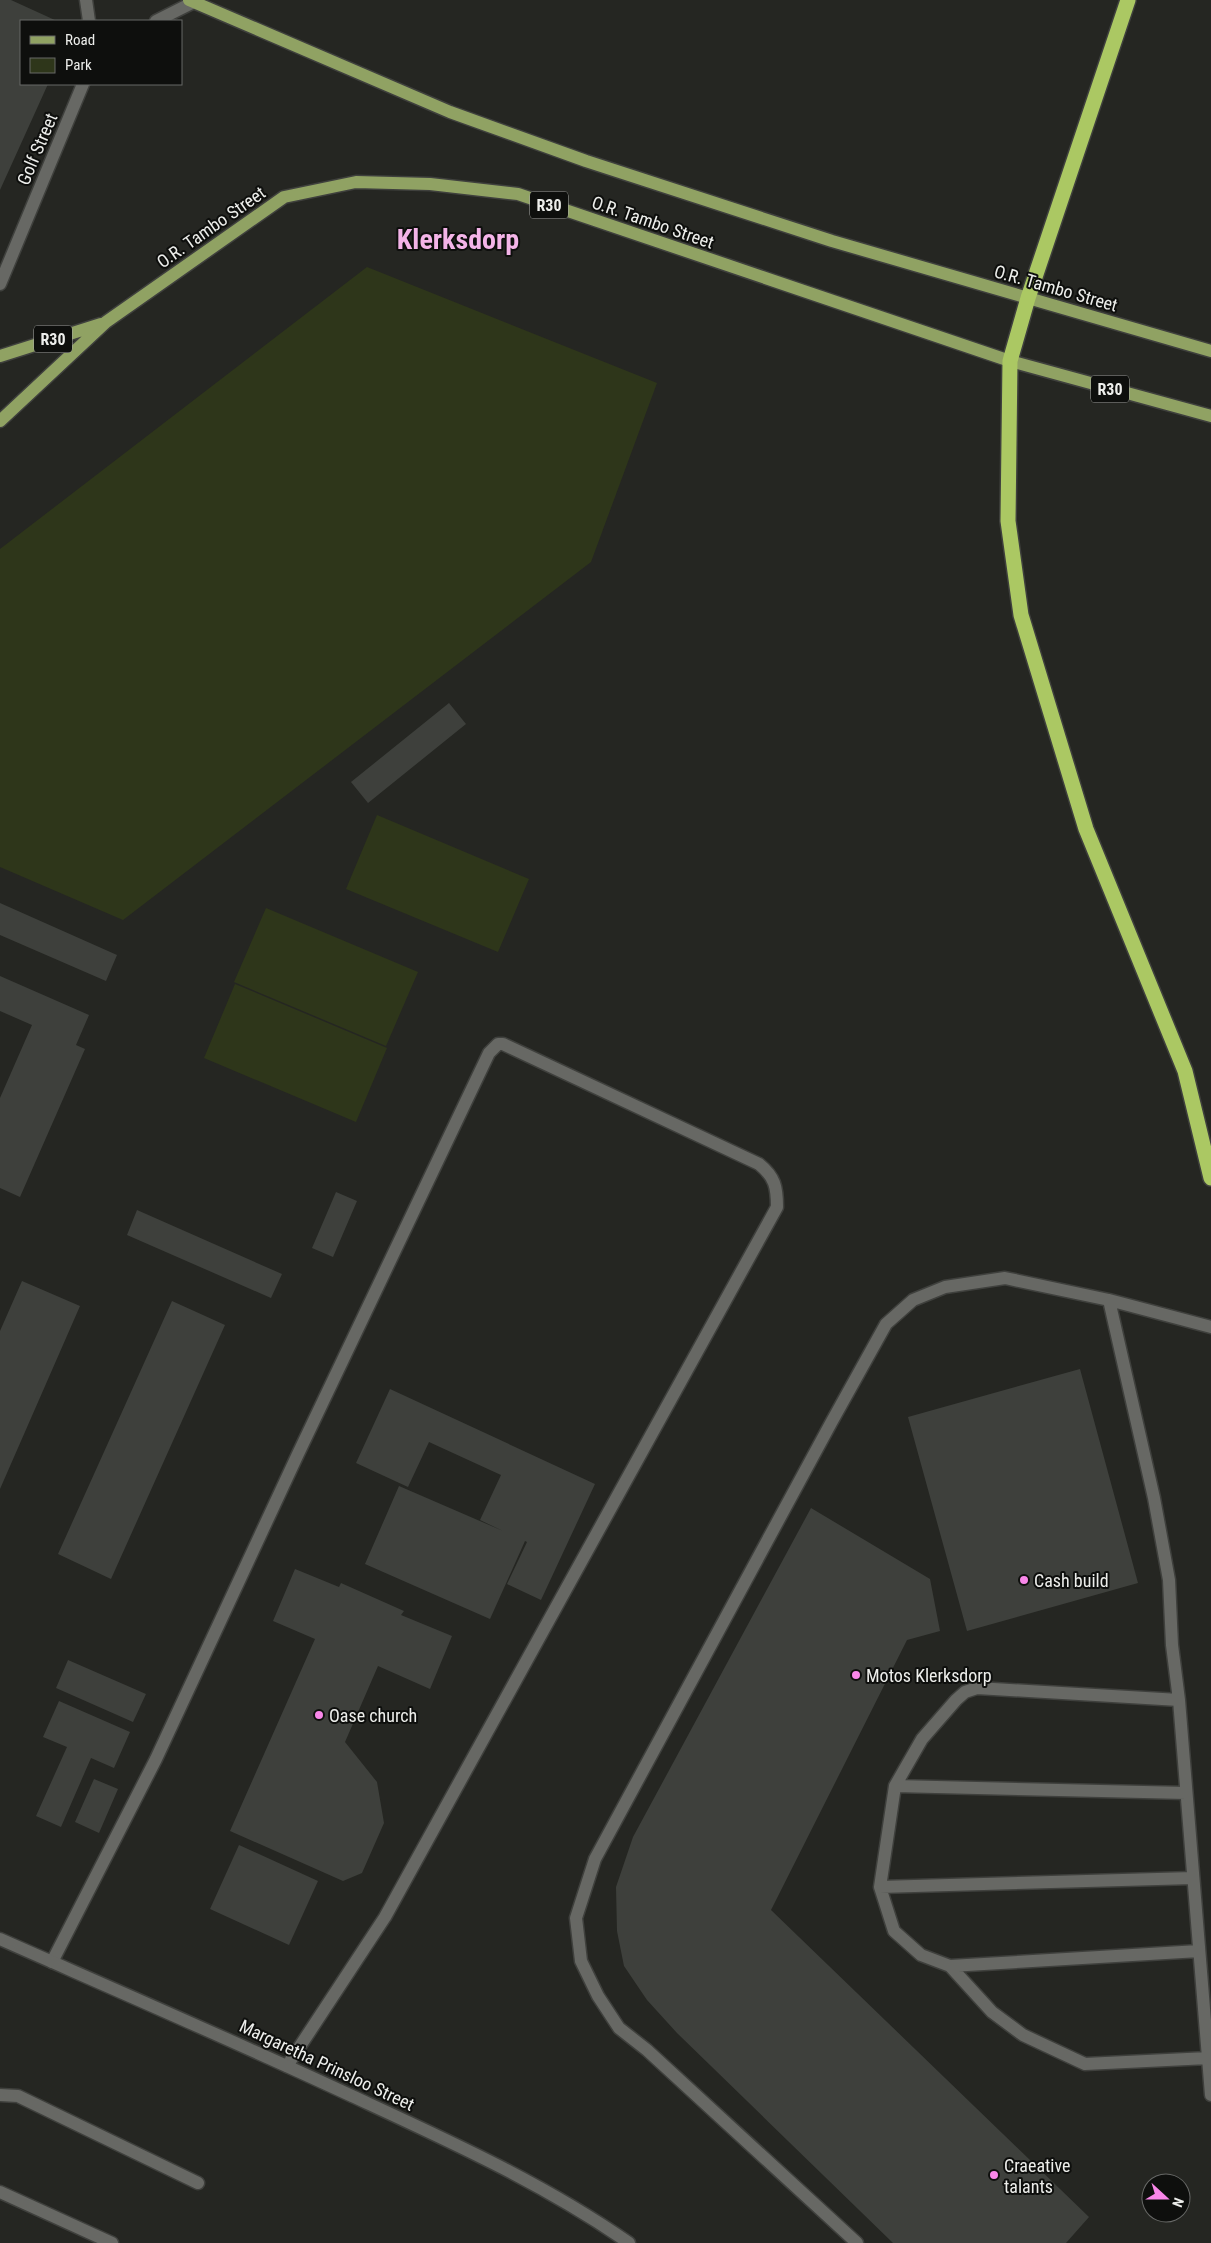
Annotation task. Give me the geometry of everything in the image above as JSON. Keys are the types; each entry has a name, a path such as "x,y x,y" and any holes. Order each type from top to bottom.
{"highway":[{"path":"1128,0 1028,298 1010,361 1008,521 1021,615 1086,829 1185,1071 1211,1178"}],"main road":[{"name":"O.R. Tambo Street","path":"192,1 450,112 577,157 832,241 1211,351"},
{"name":"O.R. Tambo Street","path":"106,322 284,197 356,182 430,184 518,194 1010,361 1211,416"},
{"name":"R30","path":"0,356 106,322"},
{"path":"0,421 106,322"}],"street":[{"path":"86,0 89,20"},
{"path":"158,20 192,1"},
{"name":"Golf Street","path":"0,284 84,85"},
{"path":"52,1962 156,1759 488,1053 498,1044 503,1044 759,1164 775,1180 776,1207 385,1917 287,2066"},
{"path":"857,2243 647,2050 619,2028 598,1996 581,1962 576,1918 595,1859 886,1324 914,1300 945,1287 1005,1278 1109,1300 1211,1327"},
{"path":"1109,1300 1154,1498 1169,1580 1172,1645 1179,1700 1211,2095"},
{"path":"1179,1700 971,1689 956,1700 922,1739 895,1786 880,1887 894,1931 921,1955 950,1966 1199,1952"},
{"path":"895,1786 1186,1792"},
{"path":"880,1887 1194,1878"},
{"name":"Margaretha Prinsloo Street","path":"0,1939 287,2066 468,2149 591,2217 629,2243"},
{"path":"950,1966 992,2012 1023,2035 1085,2064 1208,2058"},
{"path":"0,2094 18,2096 198,2183"},
{"path":"0,2192 112,2243"}],"green space":[{"path":"367,267 657,383 591,562 123,920 0,867 0,549"},
{"path":"377,815 529,879 498,952 346,889"},
{"path":"266,908 418,972 386,1046 234,982"},
{"path":"235,984 387,1048 356,1122 204,1058"}],"building":[{"path":"0,0 11,0 55,20 20,20 20,85 48,85 0,190"},
{"path":"449,703 466,724 368,803 351,782"},
{"path":"0,903 117,955 106,981 0,935"},
{"path":"0,976 89,1015 76,1045 85,1049 20,1197 0,1188 0,1098 32,1025 0,1011"},
{"path":"336,1192 357,1201 333,1257 312,1248"},
{"path":"137,1210 282,1274 271,1298 127,1235"},
{"path":"22,1281 80,1306 0,1489 0,1331"},
{"path":"172,1301 225,1325 111,1579 58,1554"},
{"path":"1080,1369 1138,1583 967,1631 908,1417"},
{"path":"390,1389 595,1484 541,1600 507,1584 527,1542 525,1541 490,1619 365,1564 399,1486 503,1531 480,1520 501,1475 429,1442 408,1487 356,1463"},
{"path":"811,1508 930,1579 940,1631 907,1640 771,1910 1089,2217 1066,2243 893,2243 677,2033 647,2000 624,1966 617,1931 616,1887 633,1837"},
{"name":"Oase church","path":"295,1569 339,1587 341,1583 404,1611 401,1615 452,1636 430,1689 378,1666 345,1742 377,1782 384,1823 362,1873 343,1881 230,1831 315,1639 273,1621"},
{"path":"68,1660 146,1694 133,1722 56,1688"},
{"path":"59,1701 130,1732 114,1768 91,1758 61,1827 36,1816 67,1747 43,1737"},
{"path":"94,1779 118,1789 99,1833 75,1822"},
{"path":"239,1845 318,1881 289,1945 210,1909"}],"place":[{"name":"Cash build","path":"1024,1580"},
{"name":"Motos Klerksdorp","path":"856,1675"},
{"name":"Oase church","path":"319,1715"},
{"name":"Craeative talants","path":"994,2175"}],"district":[{"name":"Klerksdorp","path":"458,239"}]}
